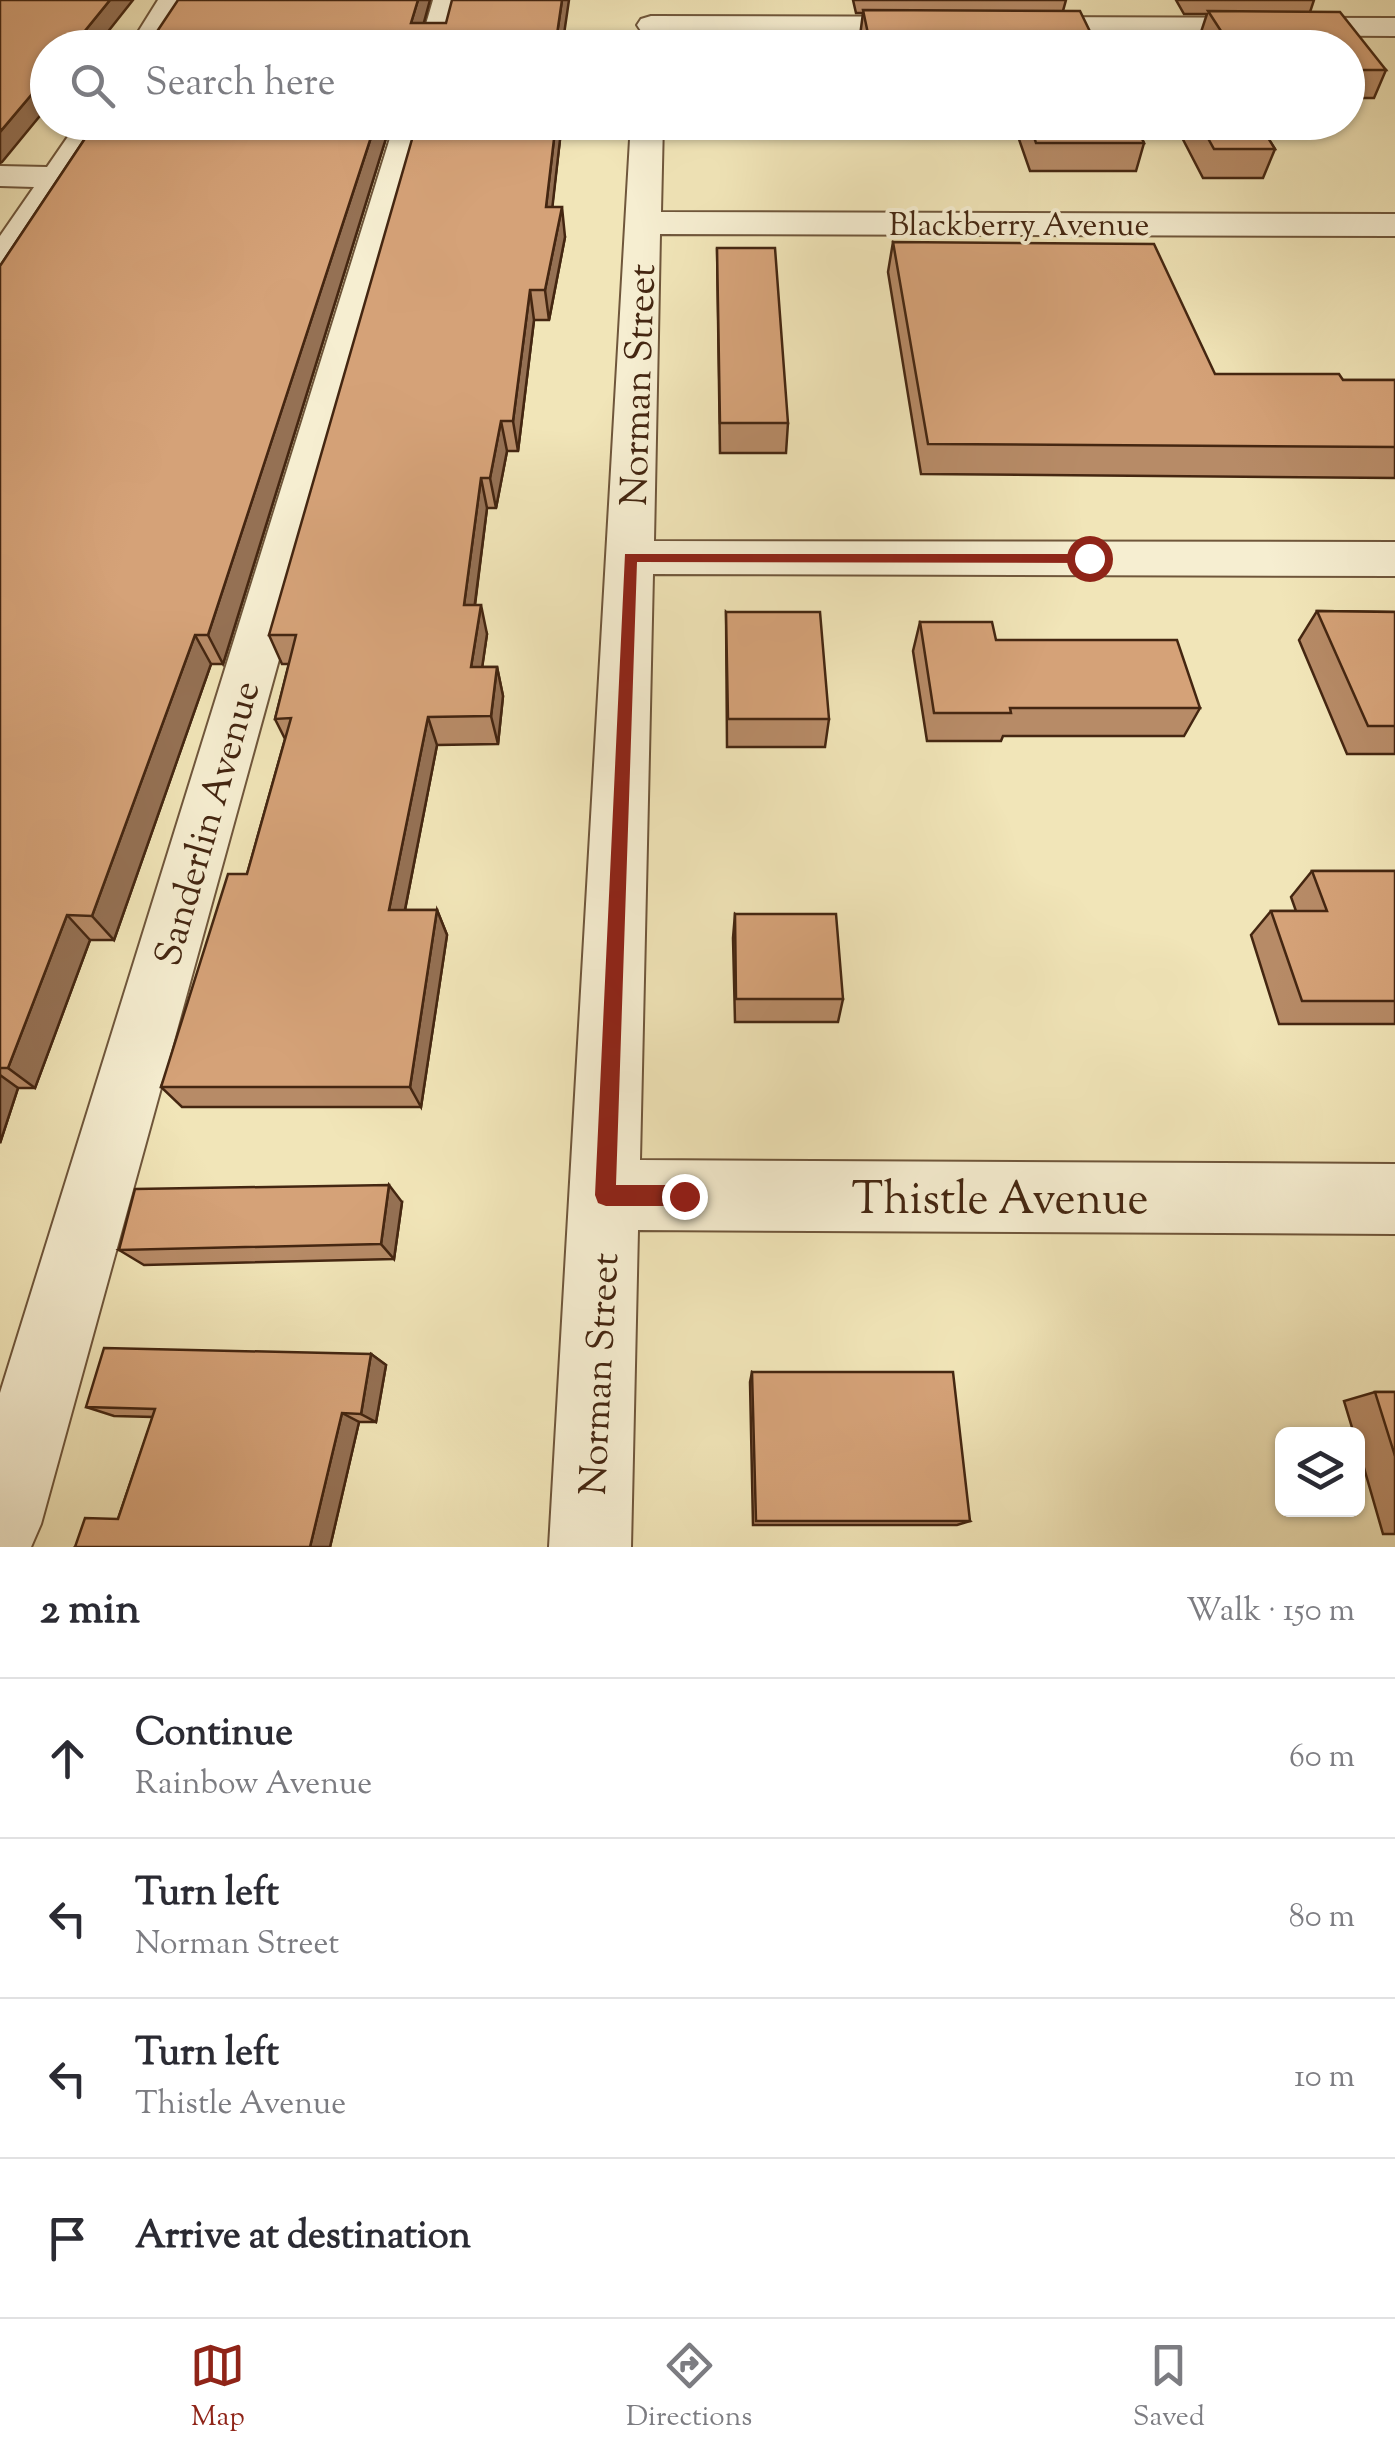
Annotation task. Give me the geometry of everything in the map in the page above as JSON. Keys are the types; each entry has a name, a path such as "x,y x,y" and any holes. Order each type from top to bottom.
{"street":[{"path":"153,30 172,0"},
{"path":"438,30 447,0"},
{"path":"651,24 1395,28"},
{"path":"0,263 83,140"},
{"name":"Sanderlin Avenue","path":"0,1524 406,140"},
{"name":"Norman Street","path":"590,1547 646,140"},
{"path":"0,176 59,177"},
{"name":"Blackberry Avenue","path":"644,224 1395,225"},
{"path":"630,557 1395,560"},
{"name":"Thistle Avenue","path":"606,1195 1395,1199"}],"building":[{"path":"0,0 110,0 86,30 30,30 30,96 0,132"},
{"path":"178,0 418,0 411,23 446,23 452,0 562,0 558,30 158,30"},
{"path":"863,10 1080,11 1089,30 867,30"},
{"path":"1208,11 1340,12 1354,30 1220,30"},
{"path":"1365,44 1386,70 1365,70"},
{"path":"84,140 370,140 208,635 195,635 92,916 67,915 8,1068 0,1068 0,266"},
{"path":"412,140 554,140 546,207 562,207 545,290 530,290 513,421 501,421 490,478 481,478 464,605 481,605 471,667 497,667 491,716 428,717 389,910 437,910 410,1087 161,1087 228,874 247,874 291,718 275,719 296,635 269,635"},
{"path":"1035,140 1144,143 1036,143"},
{"path":"1209,140 1269,140 1275,149 1214,149"},
{"path":"893,242 1154,244 1215,374 1339,374 1343,380 1395,380 1395,447 928,444"},
{"path":"717,248 775,248 788,423 720,423"},
{"path":"1317,611 1395,612 1395,726 1368,726"},
{"path":"726,612 820,612 829,719 728,719"},
{"path":"920,622 992,622 996,640 1177,640 1200,708 1010,708 1011,713 934,713"},
{"path":"1312,871 1395,871 1395,1001 1302,1001 1271,911 1327,911"},
{"path":"735,914 836,914 843,999 736,999"},
{"path":"389,1185 381,1244 119,1250 135,1189"},
{"path":"104,1348 371,1354 361,1414 342,1413 310,1547 75,1547 85,1518 118,1519 155,1409 86,1407"},
{"path":"752,1372 953,1372 970,1521 756,1521"},
{"path":"1375,1392 1395,1392 1395,1456"}],"route":[{"path":"684,1196 606,1195 630,557 1089,558"}]}
